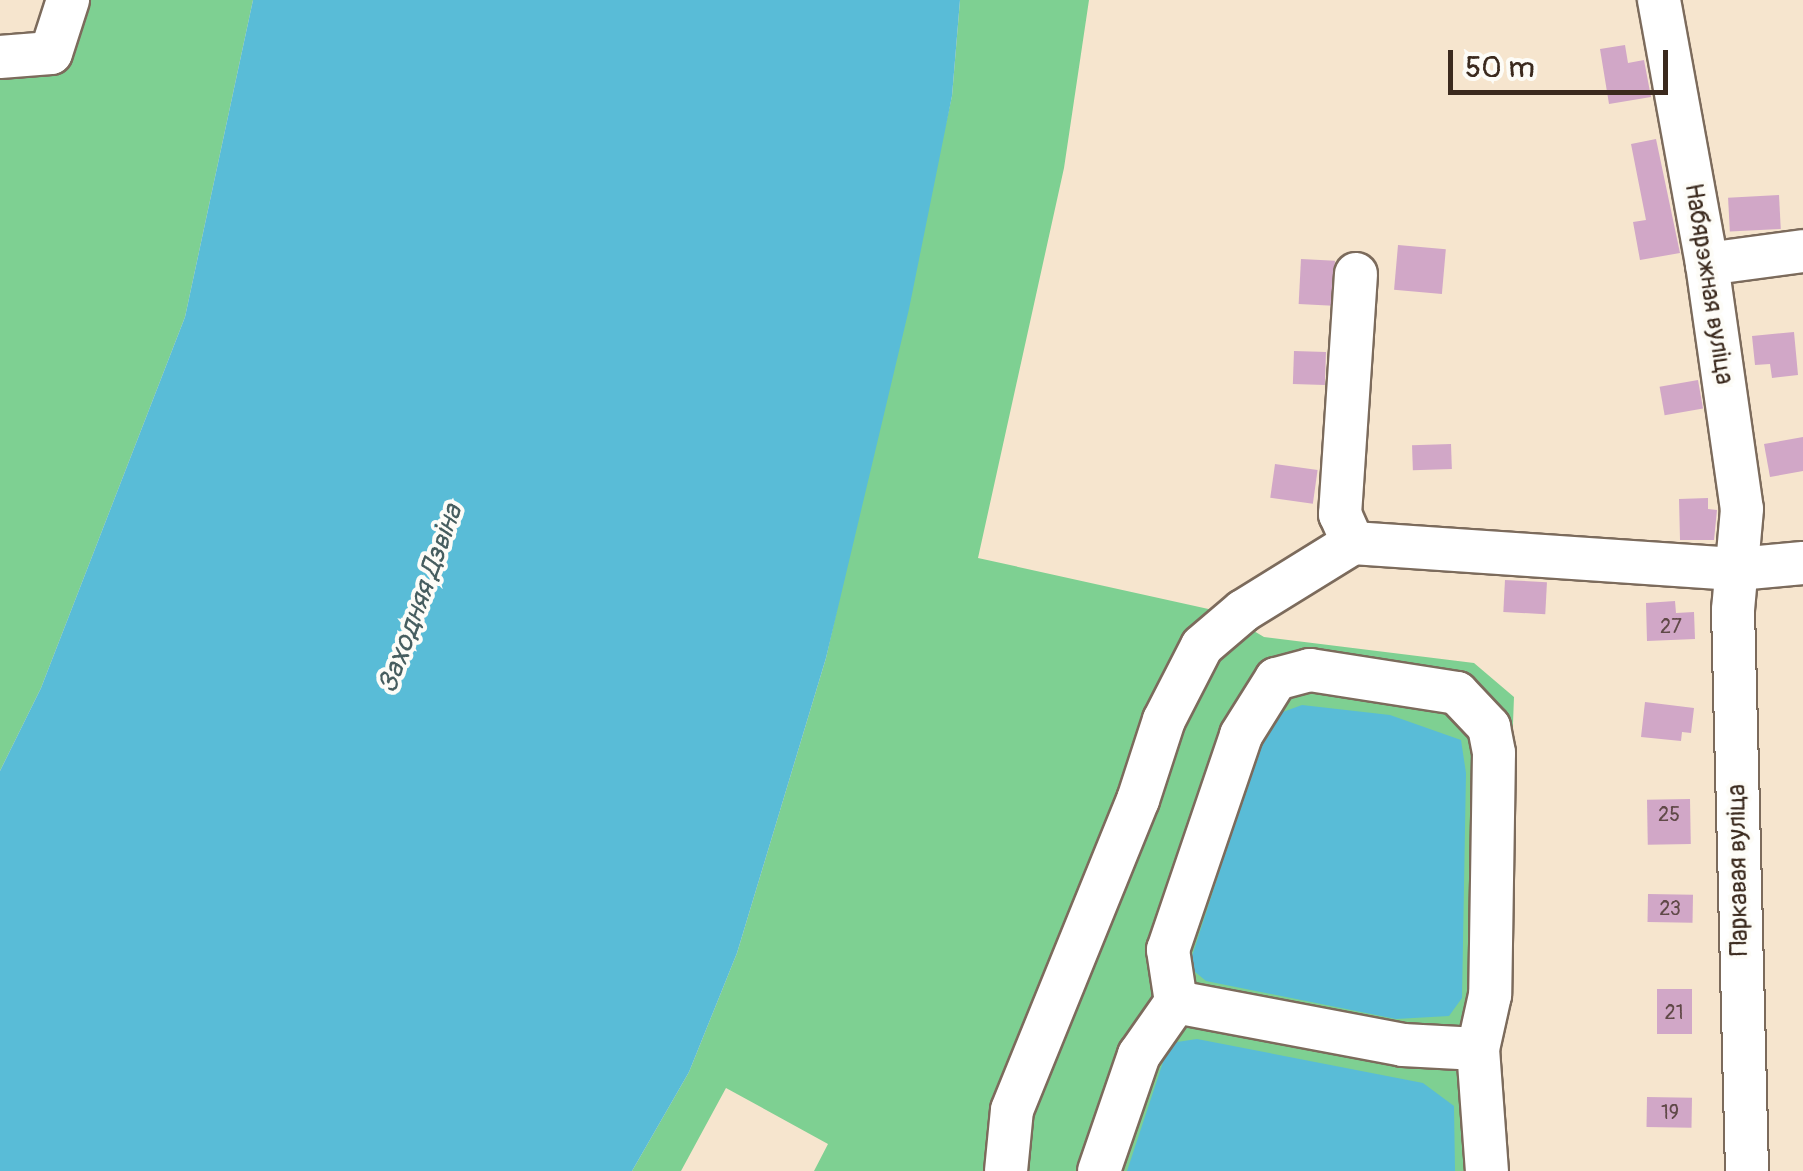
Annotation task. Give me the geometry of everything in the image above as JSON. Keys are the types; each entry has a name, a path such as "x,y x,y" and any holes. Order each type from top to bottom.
{"street":[{"path":"0,57 52,53 68,0"},
{"name":"Набярэжная вуліца","path":"1659,0 1708,264 1742,508 1738,569"},
{"path":"1708,264 1803,251"},
{"path":"1353,542 1340,514 1356,274"},
{"path":"1006,1171 1012,1110 1138,800 1164,720 1202,646 1242,611 1353,542 1738,569 1803,564"},
{"name":"Паркавая вуліца","path":"1738,569 1733,610 1747,1171"},
{"path":"1099,1171 1139,1055 1176,1002 1168,950 1241,735 1262,694 1276,679 1310,670 1434,686 1475,706 1494,753 1490,995 1478,1049 1486,1171"},
{"path":"1176,1002 1403,1045 1478,1049"}],"green space":[{"path":"86,0 253,0 185,317 41,688 0,771 0,69"},
{"path":"960,0 1089,0 1064,168 978,558 1222,612 1264,637 1474,663 1514,697 1496,1171 814,1171 828,1144 726,1088 681,1171 632,1171 689,1072 737,953 826,658 952,96"}],"water":[{"name":"Заходняя Дзвіна","path":"253,0 960,0 952,96 909,309 826,658 737,953 689,1072 632,1171 0,1171 0,771 41,688 185,317"},
{"path":"1302,705 1390,715 1461,740 1466,773 1462,998 1449,1016 1396,1019 1206,981 1194,971 1192,956 1262,740 1280,713"},
{"path":"1197,1039 1423,1083 1454,1106 1455,1171 1127,1171 1165,1056 1177,1042"}],"building":[{"path":"1625,45 1628,63 1644,60 1651,97 1609,104 1600,49"},
{"path":"1656,139 1680,253 1640,260 1633,222 1646,220 1631,144"},
{"path":"1779,195 1781,229 1730,232 1728,198"},
{"path":"1398,245 1446,249 1442,294 1394,290"},
{"path":"1301,259 1335,261 1333,306 1299,304"},
{"path":"1794,332 1798,375 1772,378 1770,364 1755,365 1752,336"},
{"path":"1294,351 1326,352 1325,385 1293,384"},
{"path":"1698,380 1703,409 1665,415 1660,387"},
{"path":"1803,437 1803,471 1770,477 1764,444"},
{"path":"1451,444 1452,469 1413,470 1412,445"},
{"path":"1275,464 1318,470 1313,504 1270,498"},
{"path":"1708,498 1708,509 1717,510 1714,540 1680,540 1679,499"},
{"path":"1505,580 1547,582 1545,614 1503,612"},
{"path":"1675,601 1676,613 1694,612 1695,639 1647,641 1646,603"},
{"path":"1645,702 1694,708 1691,733 1682,732 1681,741 1641,737"},
{"path":"1690,799 1691,844 1648,845 1647,800"},
{"path":"1648,894 1693,895 1693,923 1648,922"},
{"path":"1657,989 1692,989 1692,1034 1657,1034"},
{"path":"1647,1097 1692,1098 1691,1128 1646,1127"}]}
